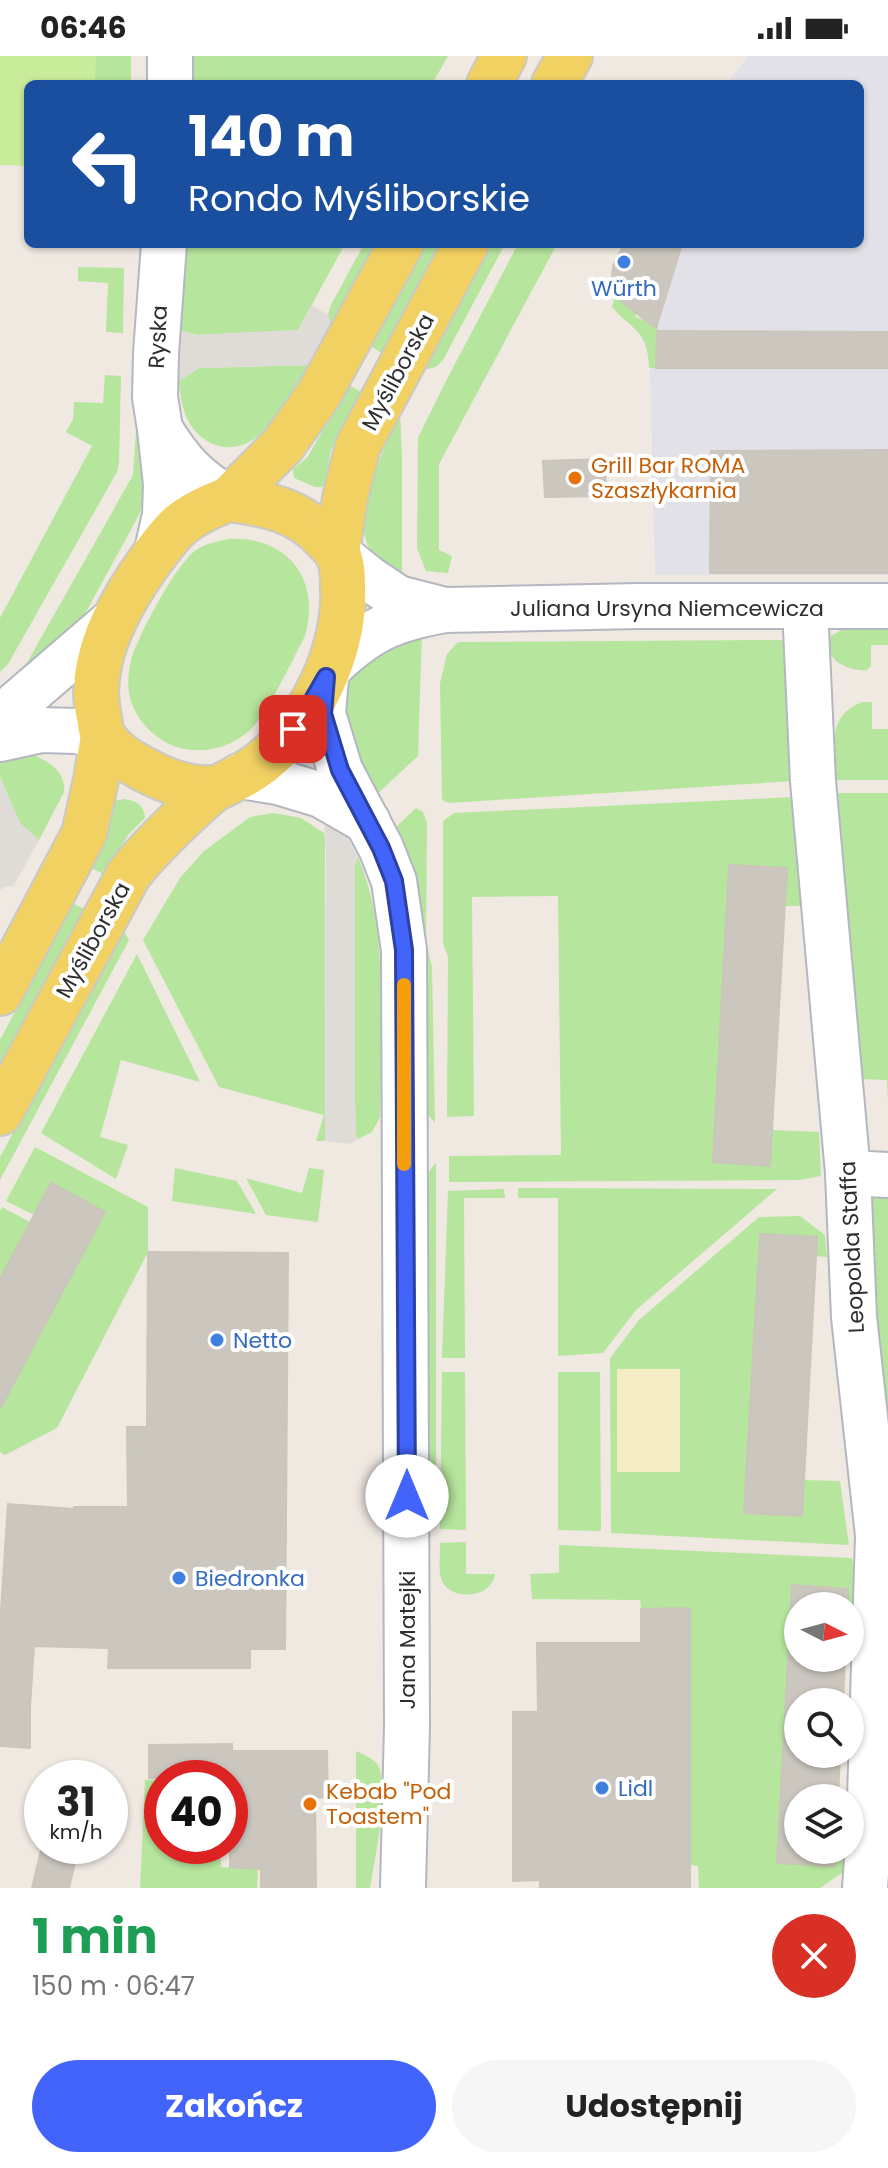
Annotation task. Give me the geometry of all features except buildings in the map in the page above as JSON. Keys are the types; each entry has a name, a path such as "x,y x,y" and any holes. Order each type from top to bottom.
{"main road":[{"path":"491,80 504,56"},
{"path":"556,80 570,56"},
{"path":"0,993 84,834 103,736 95,700 99,665 114,620 138,578 179,526 202,509 229,499 283,445 319,394 399,248"},
{"name":"Myśliborska","path":"337,553 345,498 358,446 464,248"},
{"path":"103,736 123,757 172,782 228,782 254,770 281,745 306,712 327,673 344,611 343,577 337,553 317,530 292,513 259,503 229,499"},
{"name":"Myśliborska","path":"0,1113 129,874 174,824 228,782"}],"street":[{"path":"170,56 170,80"},
{"name":"Ryska","path":"157,551 165,515 166,484 155,397 164,248"},
{"name":"Ryska","path":"160,429 189,471 229,499"},
{"name":"Juliana Ursyna Niemcewicza","path":"337,553 398,598 445,610"},
{"name":"Juliana Ursyna Niemcewicza","path":"327,673 349,649 379,628 445,610 888,606"},
{"name":"Leopolda Staffa","path":"805,607 813,781 868,1174 854,1317 883,1535 865,1888"},
{"path":"0,718 114,620"},
{"name":"Jana Matejki","path":"327,673 323,714 340,770 368,822 394,881 404,950 407,1637 403,1888"},
{"path":"0,739 41,730 103,736"},
{"path":"228,782 278,782 321,795 368,822"}],"shaded area":[{"path":"748,56 888,56 888,575 655,575 650,368 656,367 658,324 681,248 864,248 864,80 730,80"},
{"path":"312,305 328,315 332,326 312,365 199,368 179,381 177,330 198,335 298,330"},
{"path":"0,777 20,823 39,840 13,887 6,886 0,890"},
{"path":"326,815 343,830 358,857 355,864 355,1103 358,1139 350,1144 325,1141"}],"green space":[{"path":"0,56 131,56 131,80 24,80"},
{"path":"0,56 96,56 95,80 24,80 24,166 0,165"},
{"path":"188,56 448,56 434,80 187,80"},
{"path":"181,248 343,248 298,330 198,335 177,330"},
{"path":"362,248 374,248 332,326 328,315"},
{"path":"422,248 441,248 383,354 370,346"},
{"path":"487,248 503,248 443,360 436,367 423,370"},
{"path":"516,248 555,248 439,464 439,550 452,556 448,573 426,571 417,548 418,438"},
{"path":"78,267 124,268 123,333 106,332 108,283 78,281"},
{"path":"616,293 622,302 637,312 635,317 658,324 656,368 649,368 643,339 612,307"},
{"path":"312,365 270,426 241,445 224,447 207,441 189,422 179,381 199,368"},
{"path":"105,375 121,376 117,472 8,664 0,672 0,618 92,446 66,432 73,419 74,402 103,403"},
{"path":"349,385 363,393 331,450 325,483 322,487 315,487 294,478 293,469 307,458"},
{"path":"400,412 402,582 374,555 364,533 370,488"},
{"path":"137,416 145,493 140,513 74,634 23,670 133,475"},
{"path":"228,539 268,545 283,553 295,565 308,596 309,615 305,636 272,699 249,731 221,747 200,750 179,748 155,735 138,716 129,693 131,661 151,615 190,555 210,543"},
{"path":"845,628 888,628 888,645 871,645 871,666 867,670 852,669 833,657 829,644 831,636"},
{"path":"422,631 418,756 376,795 342,728 345,690 363,658"},
{"path":"783,640 794,781 449,803 442,800 440,683 447,654 458,642"},
{"path":"862,702 872,702 872,729 888,729 888,780 836,780 834,745 838,724 843,715"},
{"path":"25,752 52,766 64,784 64,792 39,840 20,823 0,777 0,756"},
{"path":"838,793 888,793 888,1100 887,1080 860,1079"},
{"path":"794,797 802,906 785,906 787,869 729,866 713,1162 769,1166 772,1130 819,1132 821,1176 800,1180 449,1182 449,1156 561,1155 558,896 472,897 474,1116 447,1117 448,957 443,943 443,821 454,813"},
{"path":"124,799 139,804 145,818 128,835 105,875 91,868 106,836 115,801"},
{"path":"416,808 423,812 427,823 426,943 432,967 435,1123 429,1116 423,1095 425,959 421,913 395,828"},
{"path":"273,813 301,818 324,833 325,1141 316,1141 324,1115 219,1087 143,940 180,878 203,852 250,817"},
{"path":"358,857 376,921 381,1029 380,1117 372,1132 358,1139 355,1103 355,864"},
{"path":"72,903 87,910 0,1071 0,1040"},
{"path":"123,929 129,940 0,1180 0,1157"},
{"path":"137,954 200,1082 121,1060 100,1137 128,1145 116,1179 41,1133"},
{"path":"35,1147 148,1207 148,1252 57,1428 5,1455 0,1452 0,1409 105,1213 52,1184 34,1215 6,1201"},
{"path":"436,1163 436,1517 425,1517 425,1183"},
{"path":"175,1168 237,1181 256,1214 172,1201"},
{"path":"309,1168 324,1170 318,1222 266,1215 246,1178 302,1193"},
{"path":"518,1188 777,1189 636,1310 603,1353 558,1356 558,1198 518,1198"},
{"path":"504,1189 505,1198 464,1198 465,1358 442,1358 448,1191"},
{"path":"867,1196 888,1197 888,1469"},
{"path":"2,1207 30,1222 0,1279 0,1211"},
{"path":"800,1216 825,1235 827,1257 816,1256 816,1237 760,1234 745,1513 802,1516 804,1480 840,1481 849,1545 611,1533 610,1358 639,1320 759,1217"},
{"path":"442,1372 465,1372 466,1530 440,1529"},
{"path":"558,1372 600,1372 601,1531 558,1530"},
{"path":"466,1542 466,1574 495,1574 487,1588 472,1594 455,1593 448,1589 440,1574 440,1543"},
{"path":"559,1545 852,1558 857,1592 792,1586 792,1592 784,1592 784,1672 787,1672 786,1688 784,1688 777,1862 834,1866 849,1864 849,1868 820,1888 699,1888 698,1866 691,1865 690,1609 641,1609 640,1600 532,1599 530,1574 559,1573"},
{"path":"356,1751 377,1764 381,1774 382,1806 370,1888 356,1888"},
{"path":"144,1802 144,1864 221,1864 221,1867 258,1869 257,1888 140,1888"}],"sand":[{"path":"617,1369 680,1369 680,1472 617,1472"}],"slow traffic":[{"path":"404,985 404,1164"}],"place":[{"name":"Würth","path":"624,262"},
{"name":"Grill Bar ROMA Szaszłykarnia","path":"575,478"},
{"name":"Netto","path":"217,1340"},
{"name":"Biedronka","path":"179,1578"},
{"name":"Lidl","path":"602,1788"},
{"name":"Kebab \"Pod Toastem\"","path":"310,1804"}],"route":[{"path":"293,729 326,677 323,714 340,770 381,848 394,881 404,950 407,1496"}]}
